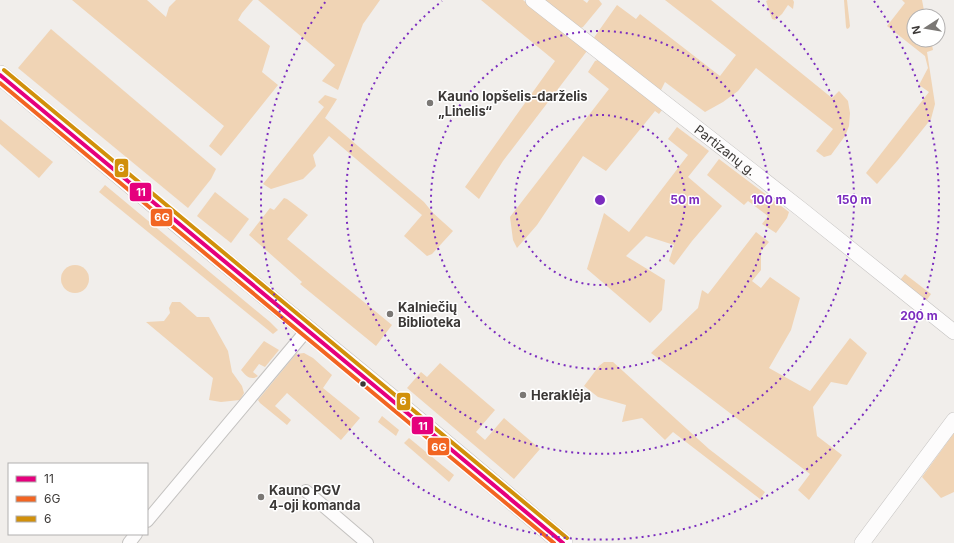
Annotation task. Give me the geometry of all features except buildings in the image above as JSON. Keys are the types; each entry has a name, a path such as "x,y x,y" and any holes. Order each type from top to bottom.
{"main road":[{"path":"0,74 563,543"}],"street":[{"name":"Partizanų g.","path":"533,0 802,210 954,332"},
{"path":"148,520 307,330"},
{"path":"862,543 954,420"},
{"path":"306,491 367,543"},
{"path":"129,543 135,535"}],"shaded area":[{"path":"72,0 147,0 166,17 169,7 176,0 253,0 238,20 270,46 262,72 278,85 221,156 209,146 224,126"},
{"path":"258,0 380,0 363,24 338,90 322,81 335,65"},
{"path":"481,0 523,0 587,51 503,161 479,199 465,187 555,61"},
{"path":"542,0 583,0 587,3 589,0 599,0 602,4 583,27 578,29"},
{"path":"665,0 711,0 832,98 839,91 848,101 850,113 849,126 845,136 831,155 824,157 816,151 833,129 756,68 738,91 723,102 705,112 665,82 660,92 593,39 617,5 636,19 640,14 720,76 736,55"},
{"path":"793,0 793,9 788,5 782,14 775,20 772,19 766,1"},
{"path":"844,0 847,0 850,26 847,29 846,27"},
{"path":"902,0 922,0 924,8 906,8 906,41 887,26 905,3"},
{"path":"51,29 216,169 211,179 188,208 18,68"},
{"path":"915,48 933,48 933,50 927,52 935,104 931,119 877,184 866,173 929,92 919,85 928,68 925,56"},
{"path":"598,60 662,110 659,114 655,111 606,171 583,156 537,225 517,248 513,240 510,217 609,89 588,72 595,61"},
{"path":"325,95 337,99 325,118 424,202 433,213 453,231 432,254 427,256 404,236 422,215 329,136 313,155 316,166 303,179 271,189 263,184 324,107 318,102"},
{"path":"0,119 53,162 39,178 0,144"},
{"path":"677,127 709,151 688,177 722,206 674,265 669,261 674,245 646,236 626,256 665,280 662,310 650,323 587,269 604,213 629,232 688,155 668,139"},
{"path":"719,159 789,212 787,218 776,233 762,224 768,216 748,201 744,205 707,175"},
{"path":"105,185 278,330 273,334 99,192"},
{"path":"215,192 249,219 231,243 197,216"},
{"path":"284,198 308,215 287,239 392,325 376,346 300,284 302,282 249,235 270,208 274,210"},
{"path":"756,232 769,242 761,251 761,270 752,281 761,288 770,277 800,298 791,330 769,368 810,391 850,338 867,353 847,385 831,382 813,407 817,436 842,455 809,500 798,490 810,474 651,353 698,308 702,290 708,294"},
{"path":"75,265 85,269 89,279 85,289 75,293 65,289 61,279 65,269"},
{"path":"905,274 931,294 926,301 900,280"},
{"path":"172,302 180,302 197,317 209,317 228,351 232,372 242,386 244,393 240,400 221,402 209,400 213,378 146,322 164,321 170,313 169,308"},
{"path":"264,341 279,350 265,367 259,364 253,372 258,376 251,378 241,370"},
{"path":"304,353 313,358 332,375 323,388 360,418 341,440 287,393 275,406 291,420 287,425 258,400 296,354"},
{"path":"604,362 613,362 709,449 765,492 760,499 673,432 665,440 642,418 622,422 626,405 598,397 584,386 599,366"},
{"path":"440,363 495,410 476,432 485,440 504,418 540,449 514,479 407,388 421,372 427,377"},
{"path":"382,416 399,430 396,436 378,422"},
{"path":"954,433 954,492 941,498 922,477"},
{"path":"409,438 454,475 449,482 404,443"}],"transit line":[{"name":"6","path":"4,70 567,538"},
{"name":"11","path":"0,75 563,543"},
{"name":"6G","path":"0,83 554,543"}],"place":[{"name":"Kauno lopšelis-darželis „Linelis“","path":"430,103"},
{"name":"Kalniečių Biblioteka","path":"390,314"},
{"name":"Heraklėja","path":"523,395"},
{"name":"Kauno PGV 4-oji komanda","path":"261,497"}]}
